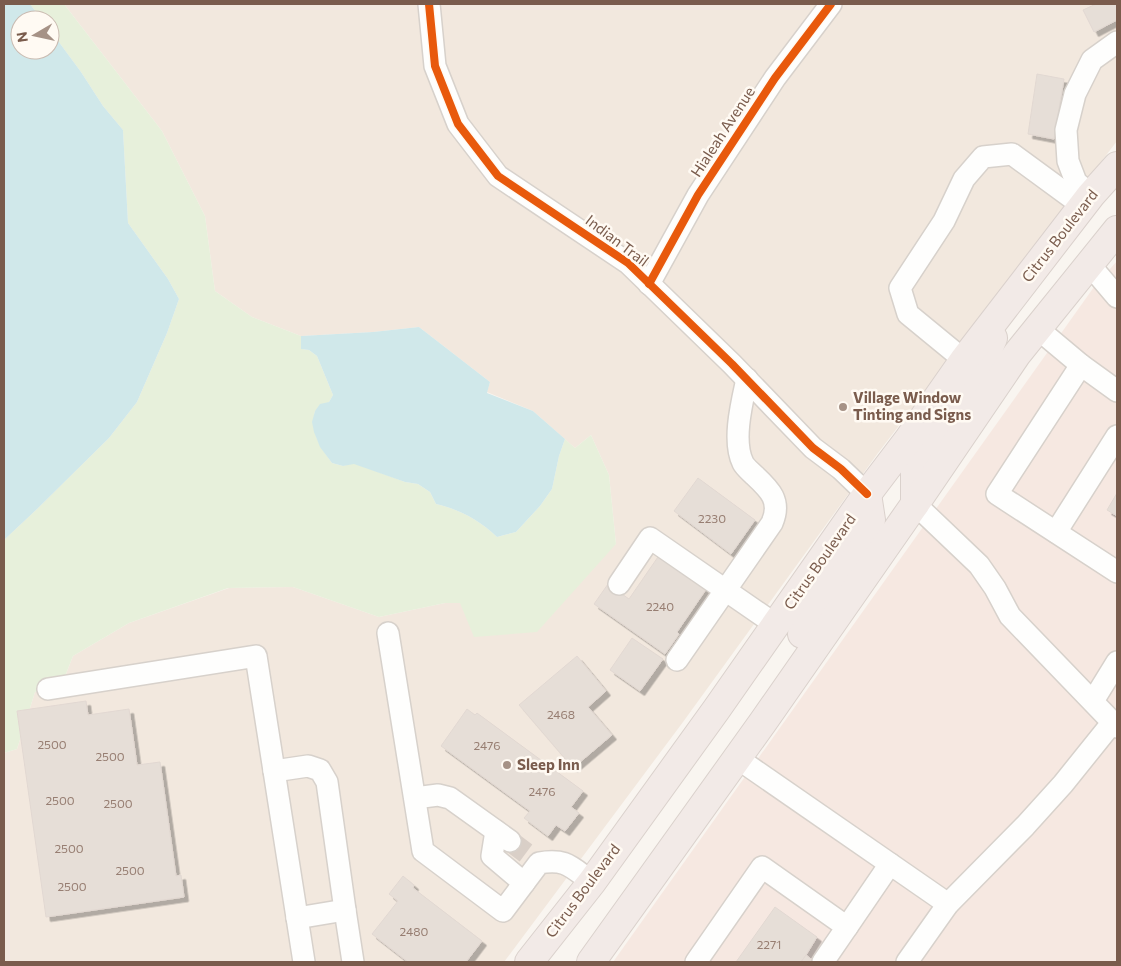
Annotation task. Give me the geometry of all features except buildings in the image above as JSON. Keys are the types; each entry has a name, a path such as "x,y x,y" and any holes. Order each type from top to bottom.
{"highway":[{"name":"Citrus Boulevard","path":"529,962 592,882 964,360 1087,201 1117,166"},
{"path":"591,962 738,758 1017,354 1117,230"},
{"path":"915,504 915,473 918,456 938,426 977,376 1009,302"},
{"path":"763,722 793,646 834,587 868,528 871,520 867,494"}],"street":[{"name":"Indian Trail","path":"429,4 435,66 458,124 498,176 628,263 747,379 813,448 841,469 867,494"},
{"name":"Hialeah Avenue","path":"649,284 698,195 775,78 831,4"},
{"path":"1087,201 1076,182 1068,161 1066,130 1075,94 1092,60 1117,42"},
{"path":"964,360 908,314 900,288 944,221 964,179 983,157 1012,154 1087,201"},
{"path":"1089,264 1117,297"},
{"path":"1038,329 1081,365 1117,391"},
{"path":"1081,365 997,494 1117,572"},
{"path":"677,660 772,523 776,513 776,502 767,486 743,464 739,450 741,411 747,379"},
{"path":"1056,532 1117,436"},
{"path":"907,962 948,904 1025,826 1115,725 1010,616 995,588 979,565 915,504"},
{"path":"619,584 650,538 776,625"},
{"path":"388,633 423,851 503,911 524,883 518,847"},
{"path":"48,689 256,656 304,962"},
{"path":"1093,701 1117,662"},
{"path":"738,758 948,904"},
{"path":"274,772 308,766 320,770 327,782 353,962"},
{"path":"415,798 438,795 450,798 518,847 552,861 563,862 592,882"},
{"path":"518,847 492,856 524,883"},
{"path":"822,962 890,864"},
{"path":"696,962 762,867 847,927"},
{"path":"297,918 345,910"}],"shaded area":[{"path":"64,4 1117,4 1117,141 878,453 683,722 504,962 4,962 4,753 17,749 35,692 62,684 73,656 129,623 229,588 293,587 379,617 445,603 460,603 616,544 609,475 591,435 575,448 533,411 487,392 490,382 419,327 301,336 252,317 215,291 205,216 162,131"},
{"path":"1117,261 1117,962 613,962 1094,287"}],"green space":[{"path":"30,4 64,4 162,131 205,216 215,291 252,317 301,336 302,349 309,350 317,356 333,395 329,402 315,411 314,426 317,439 332,463 343,466 354,463 405,482 418,484 430,492 436,504 469,516 497,537 516,532 540,506 552,489 559,456 565,439 575,448 591,435 609,475 616,544 537,632 474,637 460,603 445,603 379,617 293,587 228,588 129,623 73,656 62,684 35,692 17,749 4,753 4,540 109,438 137,402 167,333 179,299 168,279 128,223 123,130 103,106 60,44 60,10 34,10"}],"water":[{"path":"4,4 30,4 34,10 10,10 10,60 60,60 60,44 103,106 123,130 128,223 168,279 179,299 167,333 137,402 109,438 4,540"},
{"path":"419,327 490,382 487,393 533,411 565,439 559,456 552,489 540,506 516,532 497,537 469,516 436,504 430,492 418,484 405,482 354,464 343,466 332,463 320,447 312,422 315,411 320,404 329,402 333,395 317,356 309,350 301,349 301,336"}],"tunnel":[{"path":"510,841 526,853"}],"cycle path":[{"path":"429,4 435,66 458,124 498,176 628,263 732,364 813,448 841,469 867,494"},
{"path":"649,284 698,195 775,78 831,4"}],"place":[{"name":"Village Window Tinting and Signs","path":"843,407"},
{"name":"Sleep Inn","path":"507,765"}]}
